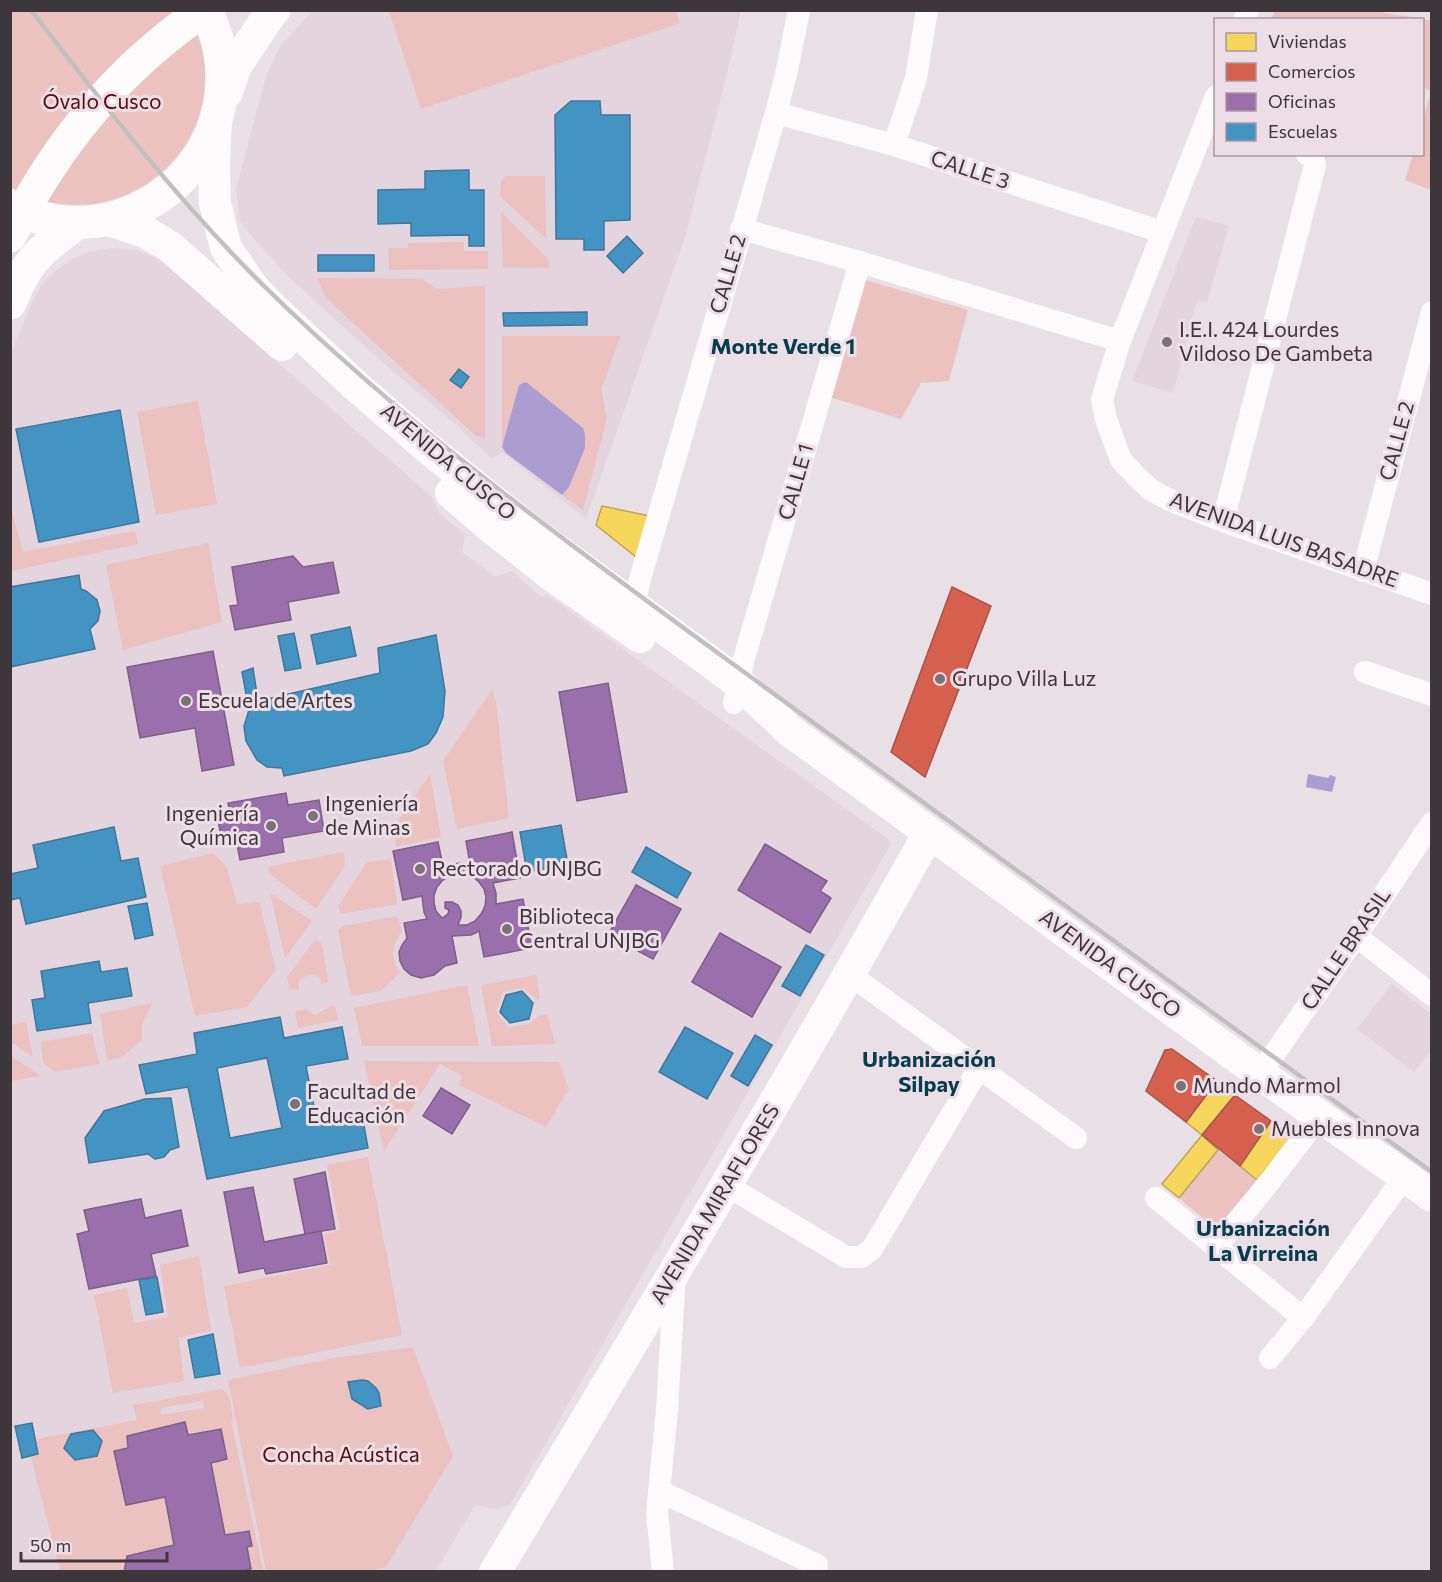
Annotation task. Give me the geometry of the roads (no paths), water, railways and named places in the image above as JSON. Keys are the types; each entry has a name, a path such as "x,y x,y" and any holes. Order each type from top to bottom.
{"highway":[{"path":"10,236 45,173 87,115 137,63 205,10 217,37 222,61 222,87 217,117"},
{"path":"10,303 28,267 61,235 93,221 131,213 153,202 189,171 203,150 236,65 274,10"},
{"path":"10,206 23,213 50,221 93,221"}],"main road":[{"name":"AVENIDA CUSCO","path":"217,117 214,166 215,203 226,248 254,289 355,385 429,448 536,534 634,607 736,693"},
{"name":"AVENIDA CUSCO","path":"93,221 145,232 169,246 344,401 492,528 550,574 736,693 790,731 1431,1196"},
{"name":"AVENIDA MIRAFLORES","path":"495,1572 726,1185 929,833"}],"street":[{"name":"CALLE 2","path":"634,607 640,579 788,70 799,10"},
{"path":"894,145 916,78 927,10"},
{"name":"AVENIDA LUIS BASADRE","path":"1214,106 1120,341 1102,399 1106,419 1121,460 1151,490 1174,502 1431,594"},
{"name":"CALLE 3","path":"776,113 894,145 1162,232"},
{"path":"1223,520 1311,160"},
{"path":"741,229 860,262 1120,341"},
{"name":"CALLE 1","path":"736,693 740,669 860,262"},
{"name":"CALLE 2","path":"1363,570 1431,312"},
{"path":"1365,672 1431,694"},
{"name":"CALLE BRASIL","path":"1259,1073 1431,826"},
{"path":"1356,936 1431,995"},
{"path":"849,974 1076,1138"},
{"path":"726,1185 846,1257 861,1257 872,1250 979,1068"},
{"path":"1216,1247 1320,1116"},
{"path":"1270,1358 1303,1318 1404,1177"},
{"path":"1156,1198 1303,1318"},
{"path":"663,1572 657,1513 667,1410 676,1270"},
{"path":"659,1491 817,1565"}],"railway":[{"path":"31,10 142,151 200,219 262,284 382,394 508,497 639,595 1432,1172"}],"place":[{"name":"I.E.I. 424 Lourdes Vildoso De Gambeta","path":"1167,342"},
{"name":"Grupo Villa Luz","path":"940,679"},
{"name":"Escuela de Artes","path":"186,701"},
{"name":"Ingeniería de Minas","path":"313,816"},
{"name":"Ingeniería Química","path":"271,826"},
{"name":"Rectorado UNJBG","path":"420,869"},
{"name":"Biblioteca Central UNJBG","path":"507,929"},
{"name":"Mundo Marmol","path":"1181,1086"},
{"name":"Facultad de Educación","path":"295,1104"},
{"name":"Muebles Innova","path":"1259,1129"}],"district":[{"name":"Monte Verde 1","path":"783,346"},
{"name":"Urbanización Silpay","path":"929,1072"},
{"name":"Urbanización La Virreina","path":"1263,1240"}],"park label":[{"name":"Óvalo Cusco","path":"102,102"},
{"name":"Concha Acústica","path":"341,1455"}]}
